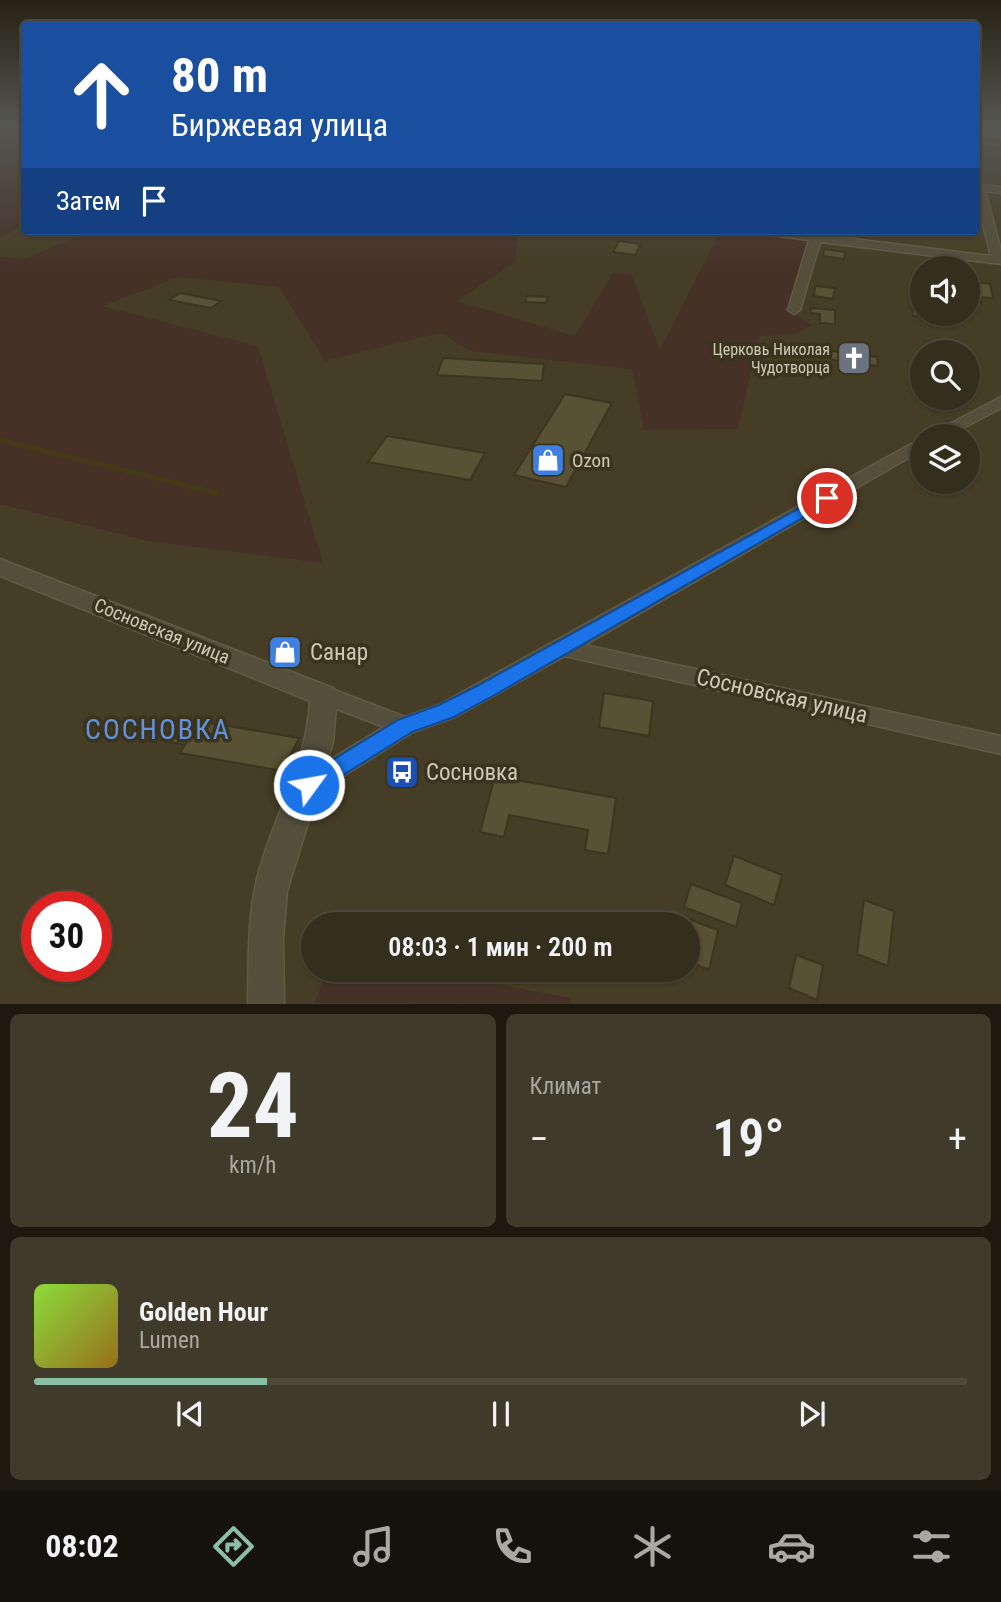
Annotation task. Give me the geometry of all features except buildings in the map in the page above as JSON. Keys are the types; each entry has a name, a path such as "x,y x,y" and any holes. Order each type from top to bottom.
{"street":[{"path":"980,187 1001,191"},
{"path":"821,235 1000,261 980,194"},
{"path":"794,310 814,235"},
{"path":"958,424 1001,402"},
{"path":"309,785 405,726 447,711 563,648 910,450"},
{"name":"Сосновская улица","path":"0,567 324,695"},
{"name":"Сосновская улица","path":"563,648 1001,745"},
{"path":"266,1003 267,929 273,878 284,841 309,785 319,748 324,695 405,726"}],"shaded area":[{"path":"0,174 21,174 21,227 0,238"},
{"path":"81,235 518,235 515,262 457,301 575,336 613,273 632,275 660,350 718,236 715,235 806,235 809,245 786,309 812,325 795,334 759,336 738,429 644,430 632,369 472,351 440,333 325,361 279,287 179,277 102,306 258,346 323,563 148,541 0,504 0,257 24,259"},
{"path":"323,982 486,982 571,998 569,1004 315,1003"}],"waterway":[{"path":"0,440 217,493"}],"place":[{"name":"Церковь Николая Чудотворца","path":"854,358"},
{"name":"Ozon","path":"548,460"},
{"name":"Санар","path":"285,652"},
{"name":"Сосновка","path":"402,772"}],"district":[{"name":"СОСНОВКА","path":"158,729"}],"route":[{"path":"309,785 405,726 447,711 484,692 827,498"}]}
